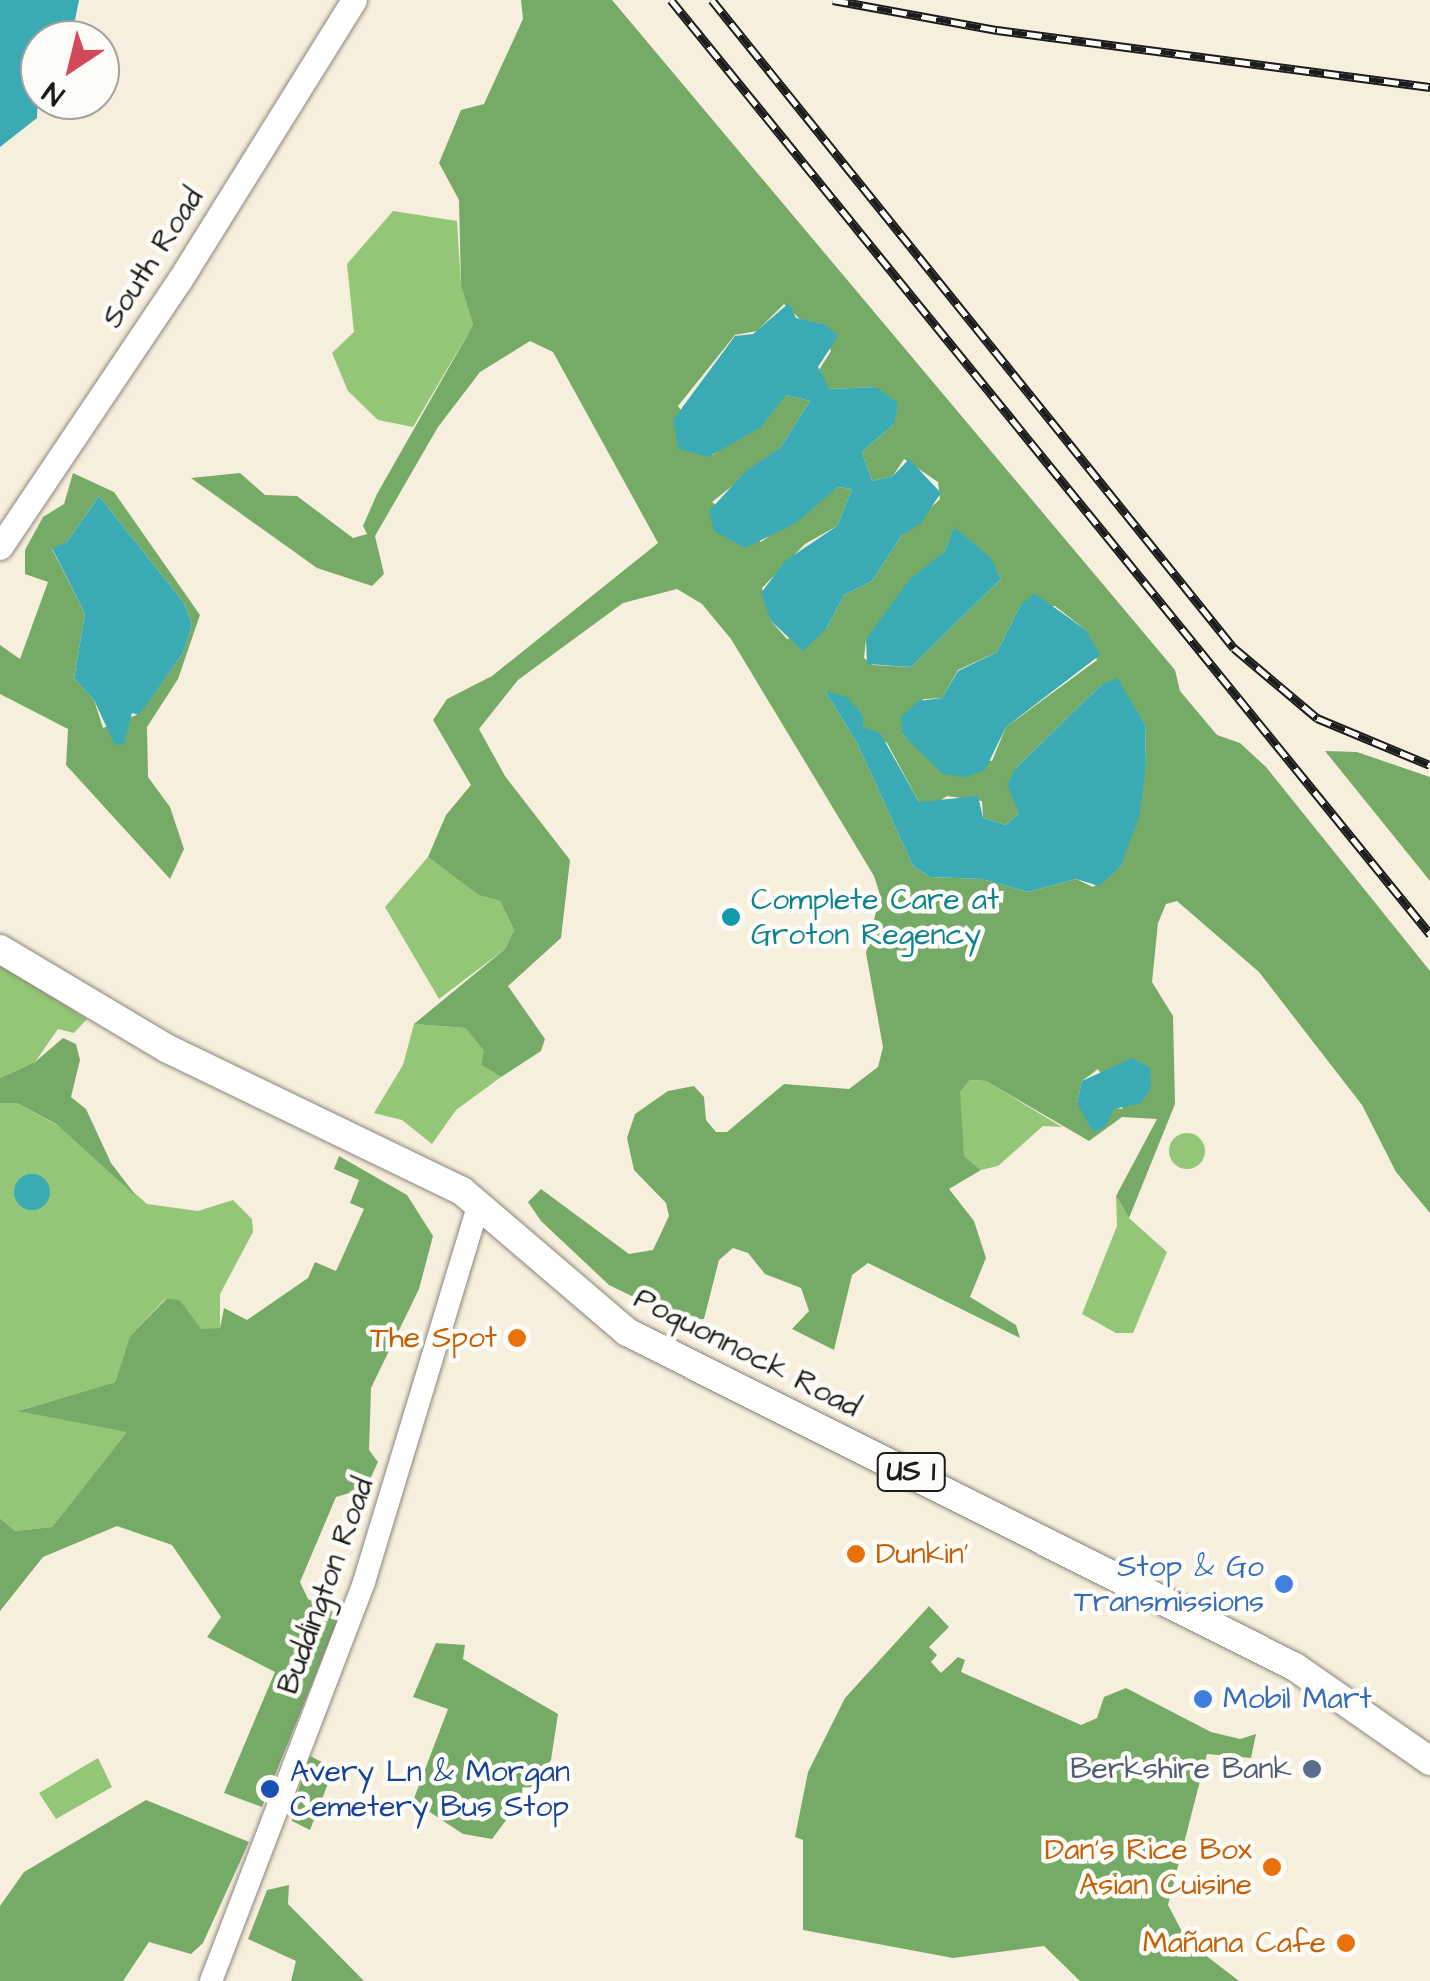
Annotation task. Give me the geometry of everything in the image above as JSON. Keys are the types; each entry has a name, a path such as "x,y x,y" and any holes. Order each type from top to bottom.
{"main road":[{"name":"South Road","path":"0,547 179,280 354,0"},
{"name":"Poquonnock Road","path":"0,948 168,1049 406,1159 479,1204 627,1332 1295,1668 1430,1761"}],"street":[{"name":"Buddington Road","path":"211,1981 364,1582 479,1204"}],"green space":[{"path":"521,0 612,0 1175,670 1180,691 1217,735 1240,743 1266,767 1430,971 1430,1213 1396,1172 1362,1105 1259,972 1177,901 1166,904 1158,923 1152,982 1173,1016 1175,1104 1129,1218 1116,1196 1157,1119 1122,1117 1089,1141 986,1081 970,1080 960,1092 964,1156 981,1170 949,1189 974,1221 986,1258 970,1297 1016,1325 1020,1338 868,1263 852,1275 834,1350 792,1329 809,1311 801,1288 765,1274 748,1253 733,1248 719,1260 704,1319 681,1320 609,1285 541,1221 528,1202 541,1189 629,1254 653,1250 669,1216 666,1203 634,1170 627,1138 635,1114 668,1091 694,1086 704,1097 706,1120 716,1132 727,1132 784,1084 849,1089 878,1067 883,1047 866,953 880,895 874,876 731,639 702,604 677,589 623,603 518,680 479,729 505,776 570,860 561,938 508,986 545,1039 541,1051 501,1077 481,1065 484,1050 465,1028 414,1024 505,949 514,930 500,901 478,895 428,857 446,815 471,785 433,720 447,699 492,676 658,543 553,352 530,341 480,372 438,427 375,536 384,574 372,586 317,568 191,478 240,473 265,495 297,496 353,538 367,534 363,526 377,494 473,325 461,286 459,200 439,163 461,110 484,104 523,19","holes":["784,304 805,324 821,324 831,351 817,373 829,389 876,387 894,424 862,452 872,481 893,476 904,459 938,482 940,499 902,535 872,581 844,595 826,629 787,639 771,621 762,588 805,544 837,526 852,489 838,487 761,542 712,502 780,448 810,401 786,395 713,455 678,406 735,335 757,331","954,528 990,558 1001,579 911,667 873,665 864,658 866,639 945,551","1020,606 1055,606 1086,630 1097,660 1006,727 992,761 912,743 902,734 907,716 924,699 942,698 958,670 997,652","1119,684 1145,724 1146,764 1121,866 1093,887 1076,879 1028,892 982,879 930,877 913,866 857,743 825,691 863,715 863,727 887,743 919,802 937,803 947,796 982,801 983,818 1006,825 1019,813 1016,768 1101,685","1098,1069 1123,1109 1077,1103 1082,1081"]},
{"path":"393,211 457,221 461,286 473,325 413,427 378,420 348,391 332,353 354,332 347,264"},
{"path":"73,473 114,492 200,615 178,679 147,727 148,777 170,807 184,849 170,879 66,765 68,729 0,694 0,645 20,659 48,582 25,574 25,550 43,517 64,504","holes":["99,496 184,603 192,625 183,653 139,714 103,728 94,700 74,678 85,614 52,549 67,542"]},
{"path":"1325,751 1357,752 1430,777 1430,881"},
{"path":"428,857 478,895 500,901 514,930 505,949 439,999 385,907"},
{"path":"0,964 87,1019 74,1033 58,1029 35,1062 0,1078"},
{"path":"414,1024 465,1028 485,1050 481,1065 501,1077 456,1110 432,1144 402,1120 374,1113 403,1065"},
{"path":"63,1038 76,1044 80,1060 71,1097 86,1109 111,1163 137,1197 56,1124 17,1103 0,1103 0,1078 35,1062"},
{"path":"970,1080 986,1081 1062,1127 1043,1126 998,1166 981,1170 964,1156 958,1121 960,1092"},
{"path":"0,1103 17,1103 57,1125 147,1204 198,1211 233,1200 252,1219 253,1232 220,1294 220,1328 201,1330 180,1300 166,1298 130,1336 115,1382 21,1410 128,1431 52,1527 15,1531 0,1518"},
{"path":"1187,1133 1200,1138 1205,1151 1200,1164 1187,1169 1174,1164 1169,1151 1174,1138"},
{"path":"339,1156 407,1195 433,1236 419,1289 371,1388 369,1450 378,1462 366,1488 336,1497 300,1582 308,1599 340,1615 262,1807 224,1793 275,1672 207,1637 221,1617 172,1545 117,1526 43,1557 0,1611 0,1518 15,1531 52,1527 127,1432 18,1411 115,1382 130,1336 167,1298 180,1300 201,1329 220,1328 224,1308 247,1320 308,1278 315,1262 336,1271 364,1209 350,1203 359,1180 334,1169"},
{"path":"1116,1196 1129,1218 1167,1252 1133,1333 1116,1333 1082,1314 1117,1226"},
{"path":"929,1606 949,1627 929,1647 937,1655 931,1662 941,1673 958,1657 965,1660 961,1672 1081,1725 1097,1718 1104,1697 1126,1688 1211,1732 1240,1739 1256,1734 1251,1758 1207,1754 1168,1905 1187,1941 1239,1981 1080,1981 1044,1946 953,1958 803,1930 803,1840 795,1837 808,1772 845,1698"},
{"path":"436,1643 465,1645 463,1659 558,1714 551,1760 492,1839 463,1834 413,1801 448,1709 413,1697"},
{"path":"310,1756 334,1768 310,1830 292,1821 291,1812"},
{"path":"98,1758 112,1787 56,1819 39,1793"},
{"path":"146,1800 249,1842 203,1943 191,1954 149,1942 123,1981 0,1981 0,1906 24,1872"},
{"path":"289,1885 288,1904 364,1981 291,1981 296,1961 248,1939 267,1890"}],"water":[{"path":"0,0 79,0 75,20 20,20 20,120 34,120 0,147"},
{"path":"789,303 796,318 826,325 838,336 818,367 829,389 876,387 898,403 894,424 862,452 872,481 893,476 909,459 941,493 920,524 902,535 872,581 844,595 826,629 803,651 771,621 761,593 785,561 837,526 852,489 838,487 796,523 745,548 714,531 709,511 746,471 780,448 810,401 786,395 760,428 708,457 679,449 673,420 735,336 753,334"},
{"path":"99,496 184,603 192,625 183,653 139,715 132,713 124,744 115,745 94,700 74,678 85,614 52,548 67,542"},
{"path":"954,527 991,558 1001,579 911,667 867,664 866,639 909,580 945,551"},
{"path":"1034,593 1086,630 1100,655 1006,727 985,770 967,777 943,774 902,734 901,717 918,701 942,698 958,671 997,652 1020,606"},
{"path":"1117,678 1145,724 1146,764 1140,814 1121,866 1099,886 1076,879 1028,892 982,879 930,877 913,866 857,743 825,691 847,697 863,715 863,727 880,733 919,802 978,796 983,818 1006,825 1019,813 1007,785 1016,768 1101,685"},
{"path":"1132,1058 1150,1068 1151,1088 1141,1103 1114,1109 1105,1127 1093,1132 1077,1103 1082,1081"},
{"path":"32,1174 45,1179 50,1192 45,1205 32,1210 19,1205 14,1192 19,1179"}],"railway":[{"path":"671,0 1430,934"},
{"path":"712,0 1234,648 1317,718 1430,765"},
{"path":"833,0 997,30 1430,87"}],"place":[{"name":"Complete Care at Groton Regency","path":"731,917"},
{"name":"The Spot","path":"517,1338"},
{"name":"Dunkin'","path":"856,1554"},
{"name":"Stop & Go Transmissions","path":"1284,1584"},
{"name":"Mobil Mart","path":"1203,1699"},
{"name":"Berkshire Bank","path":"1312,1769"},
{"name":"Avery Ln & Morgan Cemetery Bus Stop","path":"270,1789"},
{"name":"Dan's Rice Box Asian Cuisine","path":"1272,1867"},
{"name":"Mañana Cafe","path":"1346,1943"}]}
